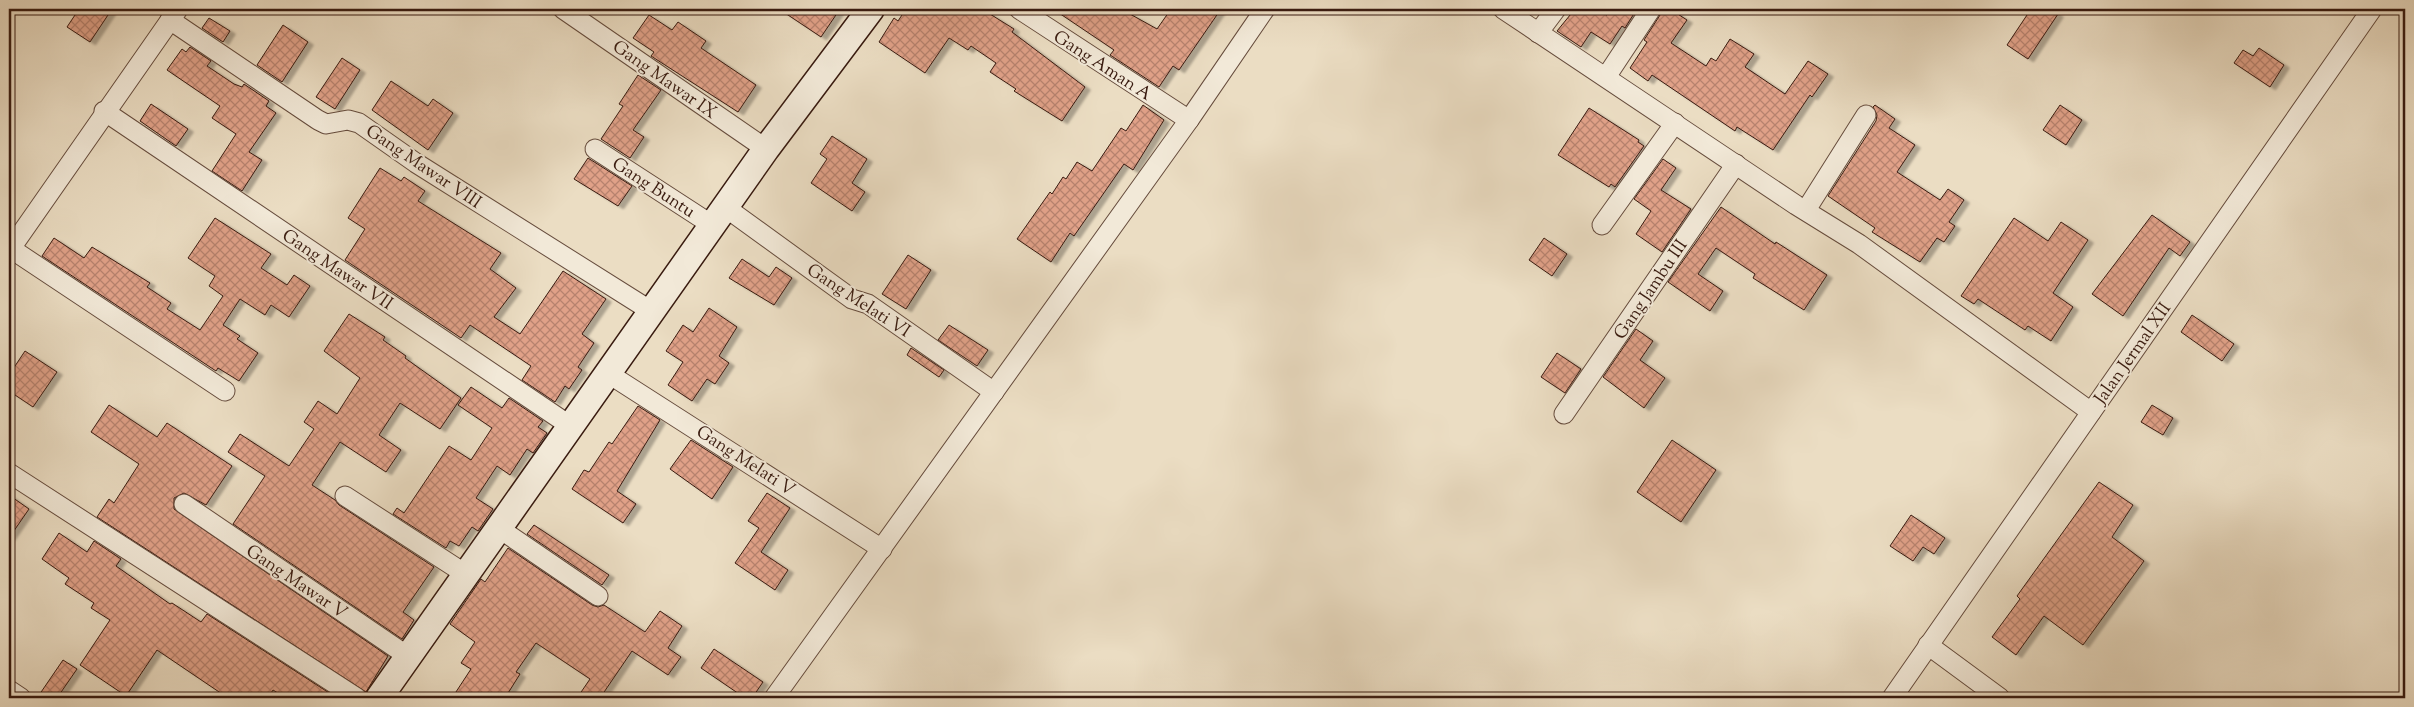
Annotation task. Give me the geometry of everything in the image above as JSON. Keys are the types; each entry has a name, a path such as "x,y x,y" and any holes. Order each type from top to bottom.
{"street":[{"name":"Gang Mawar IX","path":"563,9 766,149"},
{"path":"379,698 572,427 718,216 871,9"},
{"name":"Gang Aman A","path":"1019,9 1189,120"},
{"path":"774,698 1189,120 1265,9"},
{"path":"1503,9 1859,244 2091,412"},
{"path":"1538,33 1556,9"},
{"path":"1606,77 1652,9"},
{"name":"Jalan Jermal XII","path":"1892,698 2372,9"},
{"path":"174,14 104,111 10,249 225,391"},
{"name":"Gang Mawar VIII","path":"174,14 318,120 326,124 348,120 367,127 410,159 652,312"},
{"name":"Gang Mawar VII","path":"104,111 572,427"},
{"path":"1806,210 1866,115"},
{"path":"1602,225 1675,123"},
{"name":"Gang Buntu","path":"595,149 718,216"},
{"name":"Gang Jambu III","path":"1564,414 1736,164"},
{"name":"Gang Melati VI","path":"718,216 852,299 868,304 994,392"},
{"name":"Gang Melati V","path":"609,374 882,549"},
{"path":"9,473 357,698"},
{"path":"345,496 467,575"},
{"name":"Gang Mawar V","path":"184,504 409,657"},
{"path":"500,529 598,596"},
{"path":"1928,645 2000,698"},
{"path":"9,690 21,698"}],"building":[{"path":"79,9 112,9 90,42 67,27"},
{"path":"779,9 840,9 821,37"},
{"path":"906,9 982,9 1014,29 1012,32 1085,87 1062,121 1014,91 1016,89 990,72 996,63 971,46 968,50 949,38 925,73 879,42 894,18 898,21"},
{"path":"1053,9 1121,9 1157,29 1171,9 1221,9 1179,70 1173,66 1159,87 1110,55 1114,50"},
{"path":"1575,9 1634,9 1632,11 1635,12 1625,28 1622,26 1610,44 1591,32 1581,47 1557,31"},
{"path":"1662,9 1670,9 1687,20 1671,43 1706,66 1711,58 1716,61 1730,39 1754,54 1745,67 1785,94 1808,61 1828,74 1812,97 1810,95 1773,150 1737,127 1735,131 1652,75 1648,81 1630,68 1647,42 1644,40"},
{"path":"2031,9 2050,9 2058,14 2028,59 2007,45"},
{"path":"649,15 672,30 678,22 706,41 701,48 756,85 738,112 651,56 654,52 633,38"},
{"path":"209,18 230,31 223,42 202,28"},
{"path":"283,25 308,42 282,82 257,65"},
{"path":"190,47 211,61 207,66 234,84 242,87 244,84 269,101 266,106 276,113 249,152 262,160 242,191 212,171 236,134 212,118 220,106 167,70 182,49 186,52"},
{"path":"2259,48 2284,65 2270,87 2234,63 2243,50 2253,56"},
{"path":"342,58 360,70 335,109 316,97"},
{"path":"638,75 661,90 633,130 644,137 630,158 601,139 623,106 619,104"},
{"path":"391,81 428,106 433,99 453,113 428,150 372,110"},
{"path":"151,104 188,129 176,146 140,121"},
{"path":"1143,105 1164,120 1133,170 1124,164 1074,236 1070,233 1051,262 1017,239 1050,192 1052,194 1063,177 1066,179 1077,162 1092,171 1121,128 1126,131"},
{"path":"1875,105 1895,119 1889,128 1915,145 1897,172 1940,200 1948,189 1964,200 1949,222 1955,226 1944,242 1937,238 1920,262 1872,232 1875,228 1828,196 1876,121 1877,115 1873,107"},
{"path":"2060,105 2082,120 2066,145 2043,130"},
{"path":"1589,108 1639,140 1638,142 1644,146 1615,187 1611,184 1609,187 1558,155"},
{"path":"832,136 867,159 852,183 865,192 852,211 811,183 827,159 820,154"},
{"path":"588,158 632,186 618,206 574,179"},
{"path":"1663,159 1676,168 1661,190 1691,209 1662,252 1636,234 1651,211 1634,199"},
{"path":"380,168 401,181 404,177 425,191 418,201 501,253 490,269 516,288 494,317 520,334 563,271 606,299 582,334 594,343 578,367 582,370 569,389 565,386 555,402 522,380 531,366 470,325 461,338 345,260 365,229 348,218"},
{"path":"1721,207 1775,244 1776,242 1827,275 1804,310 1753,278 1755,274 1716,248 1698,274 1723,291 1710,311 1668,282"},
{"path":"2152,215 2190,242 2180,256 2169,248 2123,316 2092,294"},
{"path":"215,218 271,254 261,268 287,285 294,275 310,286 289,317 271,305 265,315 240,299 223,325 240,336 237,339 258,353 239,381 218,368 216,371 42,256 54,238 84,258 92,247 150,283 147,287 171,303 167,309 200,330 223,296 209,286 215,276 188,258"},
{"path":"2014,218 2048,241 2061,222 2088,240 2053,293 2073,307 2051,341 2028,326 2025,330 1978,299 1974,304 1961,296"},
{"path":"1544,238 1567,254 1552,276 1529,260"},
{"path":"908,255 931,270 906,309 882,294"},
{"path":"742,259 769,277 776,267 792,278 774,305 729,278"},
{"path":"709,308 737,327 719,356 729,363 715,384 707,379 692,401 668,385 683,362 666,351 683,325 693,332"},
{"path":"349,314 385,337 383,340 406,356 405,358 461,398 440,429 400,403 379,435 401,450 386,472 340,442 312,485 335,500 339,505 434,567 403,612 414,620 402,639 233,524 265,476 228,452 240,434 289,466 314,429 304,422 318,401 337,414 360,378 324,351"},
{"path":"2192,315 2234,344 2222,361 2181,332"},
{"path":"949,325 988,350 977,366 938,340"},
{"path":"1636,329 1653,341 1640,360 1665,378 1644,408 1603,377"},
{"path":"911,348 944,370 939,377 907,355"},
{"path":"25,351 57,372 33,407 9,391 9,375"},
{"path":"1557,353 1581,369 1565,393 1541,377"},
{"path":"471,387 502,408 509,398 543,421 538,427 547,433 533,453 527,449 510,475 497,466 476,498 493,509 478,531 472,527 459,546 450,541 446,548 393,514 397,508 404,513 449,446 471,460 492,428 458,405"},
{"path":"109,405 157,437 167,423 232,466 206,505 184,493 174,498 174,509 388,656 366,692 97,517 109,499 114,503 139,464 91,432"},
{"path":"2152,405 2173,418 2163,435 2141,422"},
{"path":"638,406 660,420 617,491 636,504 623,523 572,489 584,470 589,472 609,442 612,444"},
{"path":"691,440 733,467 712,499 670,469"},
{"path":"1672,440 1716,470 1681,522 1637,492"},
{"path":"2099,482 2133,505 2112,537 2144,561 2083,645 2044,616 2016,655 1992,637 2020,599 2017,596"},
{"path":"767,493 790,508 761,552 788,570 775,590 735,563 759,528 748,521"},
{"path":"9,495 29,509 9,538"},
{"path":"1911,515 1945,538 1934,554 1923,547 1913,561 1890,546"},
{"path":"534,525 609,575 602,585 527,534"},
{"path":"59,533 87,552 94,541 121,559 116,566 170,604 172,603 201,622 207,614 337,698 286,698 273,690 268,698 228,698 157,650 126,696 80,665 110,620 91,608 94,603 65,584 69,578 42,559"},
{"path":"508,548 592,605 598,607 604,605 645,632 660,611 682,626 668,648 681,657 668,675 632,651 600,698 577,698 590,679 536,643 516,672 520,674 505,698 452,698 471,669 461,663 475,642 450,624 481,579 485,582"},
{"path":"714,649 763,682 752,698 745,698 701,668"},
{"path":"63,660 77,669 57,698 37,698"}]}
